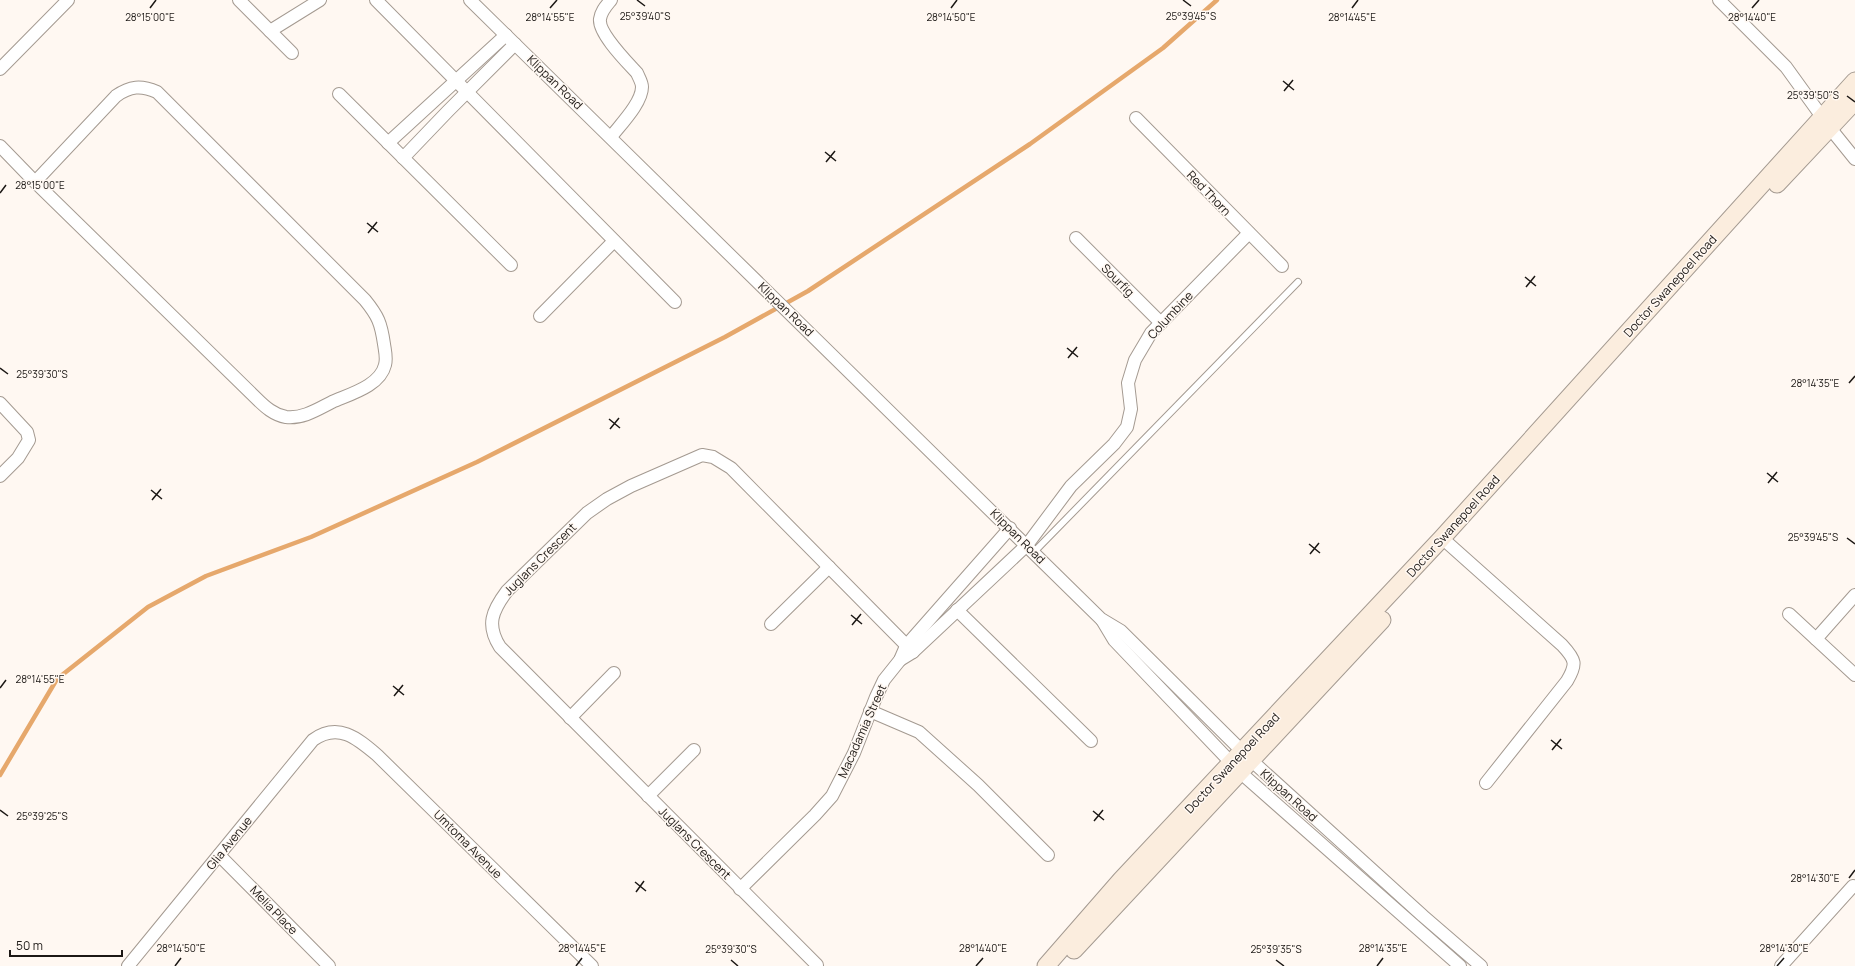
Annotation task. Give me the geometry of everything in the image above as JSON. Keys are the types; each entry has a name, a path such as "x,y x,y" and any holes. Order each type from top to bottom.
{"main road":[{"name":"Doctor Swanepoel Road","path":"1046,966 1121,880 1377,626 1446,542 1710,257 1826,123 1855,82"},
{"name":"Doctor Swanepoel Road","path":"1826,123 1855,101"},
{"name":"Doctor Swanepoel Road","path":"1059,966 1241,762"}],"street":[{"path":"0,69 68,0"},
{"path":"239,0 292,53"},
{"path":"270,31 320,0"},
{"path":"376,0 675,302"},
{"name":"Klippan Road","path":"470,0 1010,528 1101,619 1114,640 1424,935 1460,966"},
{"path":"611,0 603,10 600,20 602,30 636,73 641,81 642,87 641,95 611,137"},
{"path":"1719,0 1786,67 1826,123 1855,159"},
{"path":"388,143 506,35"},
{"path":"403,158 467,91 516,44"},
{"path":"0,146 35,182 256,398 278,415 300,417 351,394 369,385 379,376 385,366 386,358 382,325 375,312 365,300 157,92 146,87 135,87 125,90 116,96 35,182"},
{"path":"339,94 511,265"},
{"name":"Red Thorn","path":"1136,118 1282,266"},
{"name":"Columbine","path":"1030,548 1071,486 1114,444 1127,426 1131,410 1128,382 1135,360 1151,333 1249,233"},
{"name":"Sourfig","path":"1076,238 1161,322"},
{"path":"540,316 614,241"},
{"path":"0,403 27,432 28,440 18,458 0,476"},
{"name":"Juglans Crescent","path":"817,966 500,647 494,637 492,616 497,605 507,592 586,513 607,499 631,486 691,458 702,455 713,457 731,468 909,649"},
{"name":"Macadamia Street","path":"740,888 815,815 832,796 854,753 884,680 1010,528"},
{"path":"1446,542 1562,645 1572,656 1575,663 1573,671 1567,681 1486,783"},
{"name":"Macadamia Street","path":"909,649 1030,548"},
{"path":"771,624 829,567"},
{"path":"1816,639 1855,595"},
{"path":"957,610 1091,741"},
{"path":"1789,614 1855,675"},
{"path":"570,718 614,673"},
{"path":"870,711 919,732 978,785 1048,855"},
{"name":"Glia Avenue","path":"128,966 313,740 327,732 338,731"},
{"name":"Umtoma Avenue","path":"338,731 363,743 377,755 592,966"},
{"path":"648,796 694,750"},
{"name":"Klippan Road","path":"1241,762 1423,916 1478,965"},
{"name":"Melia Place","path":"219,854 329,966"},
{"path":"1781,966 1853,886"}],"lane":[{"path":"1030,548 1298,282"},
{"path":"1423,916 1424,935"}],"waterway":[{"path":"0,775 57,679 148,607 206,576 311,537 477,462 725,337 808,291 1030,144 1163,48 1217,0"}]}
